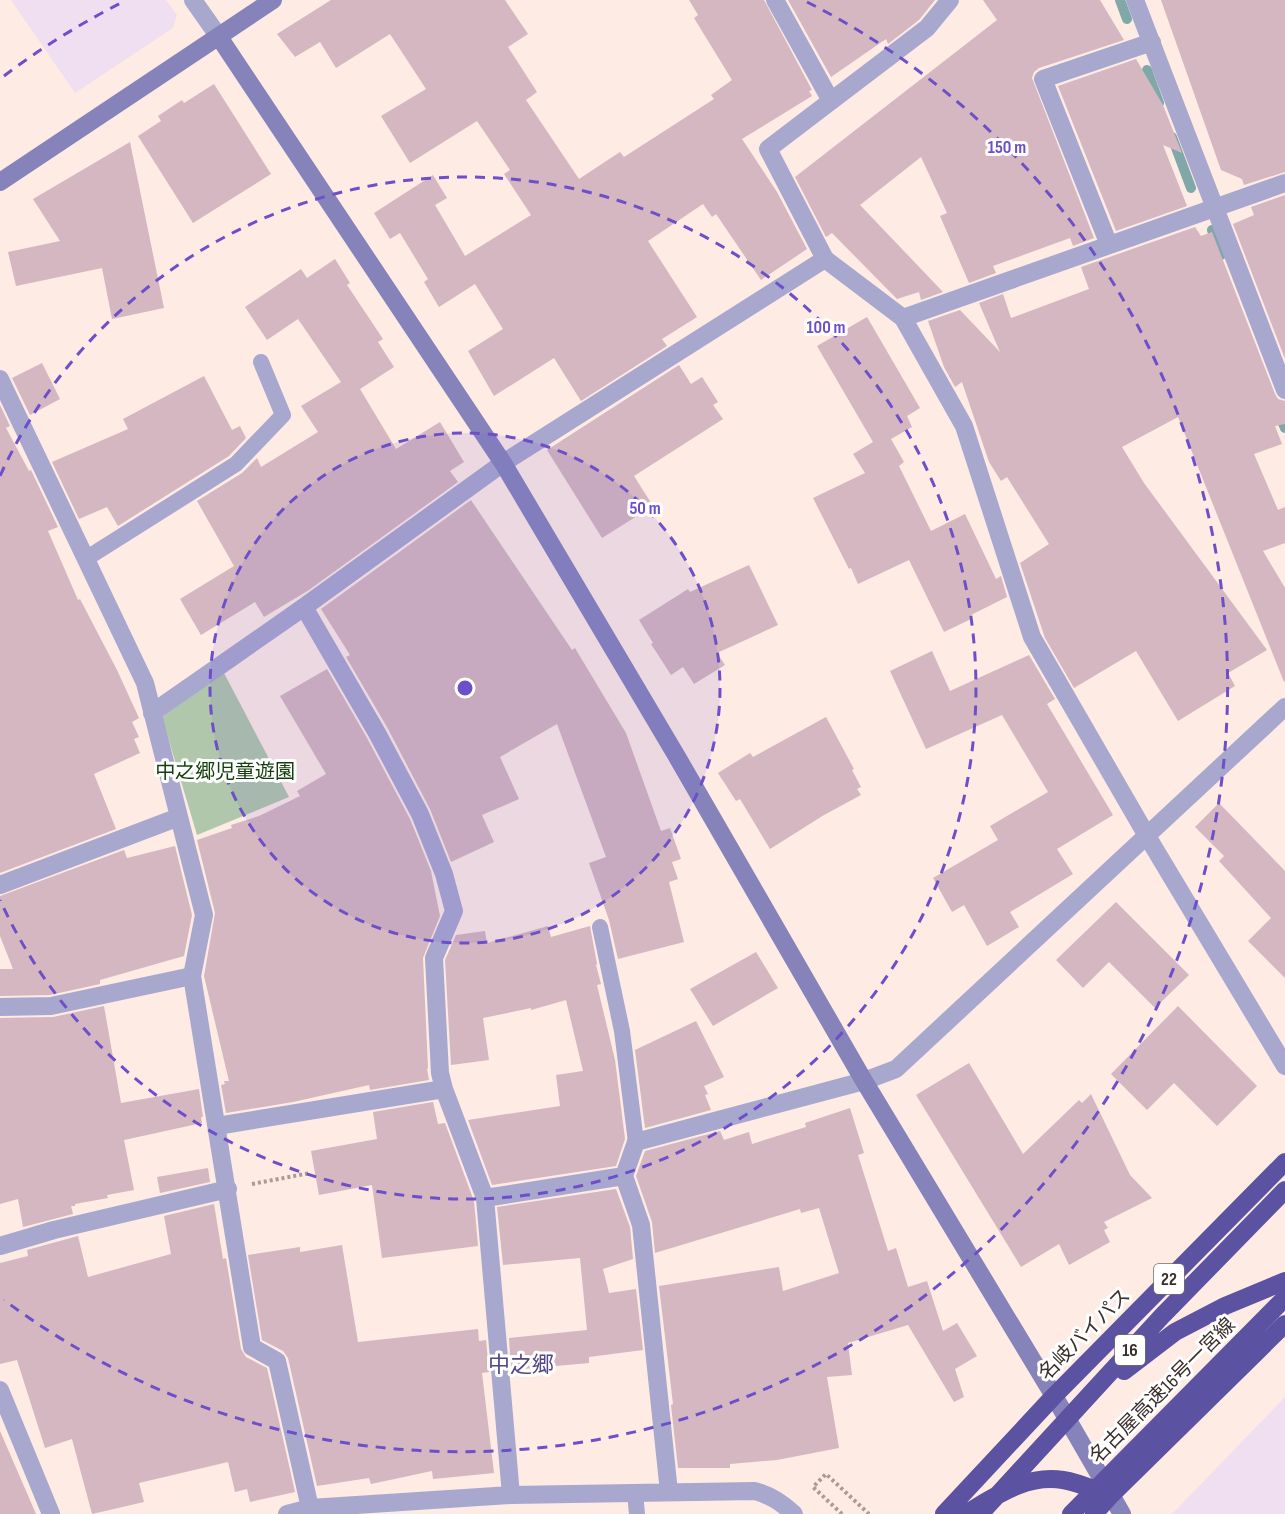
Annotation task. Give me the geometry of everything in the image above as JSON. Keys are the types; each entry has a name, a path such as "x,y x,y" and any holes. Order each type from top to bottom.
{"highway":[{"name":"名岐バイパス","path":"944,1514 1054,1396 1285,1162"},
{"name":"16","path":"980,1514 1162,1316 1285,1190"},
{"path":"1054,1396 1103,1388 1175,1332 1225,1306 1285,1281"},
{"name":"名古屋高速16号一宮線","path":"1071,1514 1285,1298"},
{"path":"1094,1514 1285,1324"},
{"path":"965,1514 1015,1485 1043,1478 1066,1480 1110,1496"}],"street":[{"path":"193,0 503,463 676,755 864,1081 1054,1396 1122,1514"},
{"path":"0,182 273,0"},
{"path":"775,0 831,101"},
{"path":"950,0 927,28 768,149 825,259 903,318 964,426 1032,637 1147,836 1285,1066"},
{"path":"1135,0 1285,390"},
{"path":"1109,245 1043,79 1152,42"},
{"path":"903,318 1285,183"},
{"path":"152,713 503,463 825,259"},
{"path":"0,379 145,683 204,915 192,976 252,1347 278,1361 314,1511"},
{"path":"303,607 377,733 420,814 444,874 454,911 434,958 440,1072 444,1089 485,1198 511,1495"},
{"path":"669,1492 641,1225 624,1176 636,1142 864,1081 896,1069 1285,707"},
{"path":"0,885 179,817"},
{"path":"0,1007 51,1006 192,976"},
{"path":"217,1126 444,1089"},
{"path":"485,1198 624,1176"},
{"path":"0,1246 54,1230 228,1189"},
{"path":"0,1389 51,1514"},
{"path":"287,1514 511,1495 754,1491 770,1495 782,1502 794,1514"}],"lane":[{"path":"87,558 236,465 283,415 261,362"},
{"path":"600,927 622,1031 636,1142"},
{"path":"635,1493 637,1514"}],"path":[{"path":"228,1189 310,1173"},
{"path":"842,1514 813,1487 826,1474 867,1513"}],"shaded area":[{"path":"11,0 166,0 177,15 173,28 75,93"},
{"path":"1285,1397 1285,1514 1172,1514"}],"green space":[{"name":"中之郷児童遊園","path":"224,673 289,797 197,835 162,717"}],"building":[{"path":"331,0 505,0 528,34 508,47 537,92 526,100 579,179 620,152 624,157 714,99 711,95 732,80 694,18 698,15 689,0 764,0 812,90 809,91 812,96 742,139 777,192 807,249 761,280 716,214 712,217 703,204 648,241 697,317 662,339 667,346 581,401 554,358 494,396 468,351 503,329 475,284 439,307 424,282 428,279 400,233 390,239 374,213 433,175 447,198 435,205 465,256 531,215 504,174 510,170 477,121 410,163 381,116 426,89 390,34 336,68 320,42 295,57 277,34"},
{"path":"788,0 935,0 919,20 888,44 886,39 831,77"},
{"path":"983,0 1100,0 1124,40 1039,68 1034,72 1032,78 1094,238 1073,246 1070,238 993,266 996,273 969,283 940,216 947,213 921,157 860,205 943,292 921,300 919,292 897,299 832,233 826,237 795,177 997,20"},
{"path":"1161,0 1285,0 1285,172 1244,185 1242,179 1221,170"},
{"path":"1136,59 1163,105 1182,153 1163,145 1187,206 1116,231 1058,86"},
{"path":"214,84 271,174 193,223 138,136 161,121 158,116 182,100 184,103"},
{"path":"130,142 164,308 112,319 102,268 16,286 8,252 60,241 33,199"},
{"path":"1285,195 1285,359 1233,224 1254,215 1251,207"},
{"path":"1195,227 1201,236 1212,232 1275,394 1278,399 1285,401 1285,424 1275,426 1282,444 1254,454 1278,510 1285,507 1285,543 1263,551 1285,588 1285,681 1178,417 1122,447 1144,483 1267,650 1228,673 1235,686 1178,721 1136,651 1074,688 1045,638 1020,563 1049,544 1007,477 1001,481 989,462 962,382 955,387 944,367 928,321 960,310 1000,352 979,303 1003,294 1011,318 1089,289 1081,267"},
{"path":"335,259 350,283 347,285 383,339 378,342 394,367 360,389 396,449 440,422 464,462 450,471 458,482 309,590 264,617 255,602 201,635 180,599 234,566 197,501 242,473 257,458 261,467 318,432 301,406 341,382 298,319 267,340 245,307 301,269 307,278"},
{"path":"867,317 920,408 907,416 912,427 891,439 904,462 899,466 931,531 965,514 996,579 1001,576 1007,597 969,616 971,619 944,632 909,560 858,584 813,498 865,473 853,454 873,442 817,346"},
{"path":"42,363 60,399 30,415 12,378"},
{"path":"679,365 691,384 702,377 718,402 713,405 723,419 634,476 653,506 602,538 547,450"},
{"path":"204,376 232,430 240,426 246,438 229,456 118,526 107,507 79,519 52,462 128,429 123,419"},
{"path":"0,405 10,426 6,428 29,471 31,470 58,527 48,531 78,600 80,599 117,670 139,718 132,722 139,737 134,739 140,753 94,774 116,829 0,873"},
{"path":"471,500 572,650 575,648 626,733 661,831 670,828 681,859 672,862 678,879 669,882 684,942 618,959 609,920 589,863 606,857 557,724 500,757 519,799 482,815 494,842 451,862 430,809 387,727 346,657 350,655 321,609"},
{"path":"749,565 778,625 717,653 725,665 694,684 683,667 671,675 639,620 688,589 690,592"},
{"path":"932,651 950,691 1029,655 1055,699 1047,704 1113,815 1057,849 1073,874 1010,912 1019,927 987,946 964,905 952,912 933,878 998,840 990,826 1048,792 1002,715 926,749 890,671"},
{"path":"327,669 410,819 431,871 440,916 423,958 429,1080 370,1090 369,1085 293,1102 226,1113 221,1085 225,1084 224,1081 229,1081 204,976 215,913 197,840 232,828 231,825 259,816 300,796 297,791 326,774 280,696"},
{"path":"826,717 854,769 852,770 861,787 857,789 861,795 770,849 740,799 736,801 718,773 750,753 753,757"},
{"path":"1219,803 1285,871 1285,978 1248,941 1271,918 1219,861 1224,856 1195,827"},
{"path":"175,846 192,915 184,956 100,980 100,984 50,995 0,996 0,969 13,969 0,936 0,896 124,850 127,858"},
{"path":"1116,902 1189,975 1155,1008 1109,962 1083,988 1056,960"},
{"path":"548,926 551,937 590,926 601,984 597,985 615,1060 625,1139 616,1166 492,1185 468,1120 560,1106 556,1075 583,1071 566,1000 531,1010 531,1008 483,1018 489,1060 451,1065 445,960 456,935 485,931 487,943"},
{"path":"756,952 778,988 713,1026 690,989"},
{"path":"104,1006 121,1103 199,1089 202,1123 124,1140 134,1190 75,1204 71,1206 73,1214 23,1227 18,1199 0,1204 0,1018 53,1017"},
{"path":"1178,1006 1257,1086 1217,1126 1174,1083 1147,1110 1111,1074"},
{"path":"696,1021 724,1077 704,1086 711,1110 645,1128 635,1050"},
{"path":"969,1063 1023,1154 1079,1100 1082,1103 1091,1094 1130,1175 1152,1198 1104,1222 1108,1228 1104,1230 1110,1242 1069,1265 1059,1244 1021,1267 916,1095"},
{"path":"433,1102 438,1124 445,1123 474,1201 478,1246 382,1258 372,1185 319,1195 311,1151 377,1139 373,1112"},
{"path":"850,1108 864,1153 858,1155 888,1251 896,1248 908,1287 927,1281 943,1331 957,1323 977,1356 955,1369 964,1397 954,1402 908,1325 848,1343 852,1375 827,1377 839,1448 777,1460 730,1464 730,1468 678,1468 659,1286 779,1267 783,1291 839,1273 819,1208 801,1213 800,1209 655,1253 652,1222 636,1176 645,1151 720,1131 724,1140 749,1132 752,1144 806,1127 805,1123"},
{"path":"208,1168 210,1182 160,1193 157,1177"},
{"path":"616,1189 630,1227 633,1259 603,1269 609,1293 636,1289 643,1350 589,1357 589,1363 511,1370 509,1338 587,1330 580,1258 503,1265 497,1207"},
{"path":"214,1204 223,1259 226,1258 241,1349 246,1357 267,1368 295,1492 250,1502 247,1489 235,1492 228,1462 139,1483 144,1502 92,1514 72,1439 45,1448 17,1360 0,1364 0,1263 28,1256 27,1250 78,1236 88,1277 171,1254 164,1216"},
{"path":"342,1245 358,1342 478,1329 479,1341 486,1340 489,1372 482,1373 494,1473 433,1479 432,1471 371,1484 369,1478 317,1486 288,1358 283,1351 262,1340 248,1255 300,1247 300,1252"},
{"path":"0,1431 36,1514 0,1514"}],"waterway":[{"path":"1120,0 1127,19"},
{"path":"1147,70 1159,103"},
{"path":"1172,137 1191,188"},
{"path":"1212,230 1221,255"},
{"path":"1278,411 1285,428"}],"district":[{"name":"中之郷","path":"521,1364"}]}
